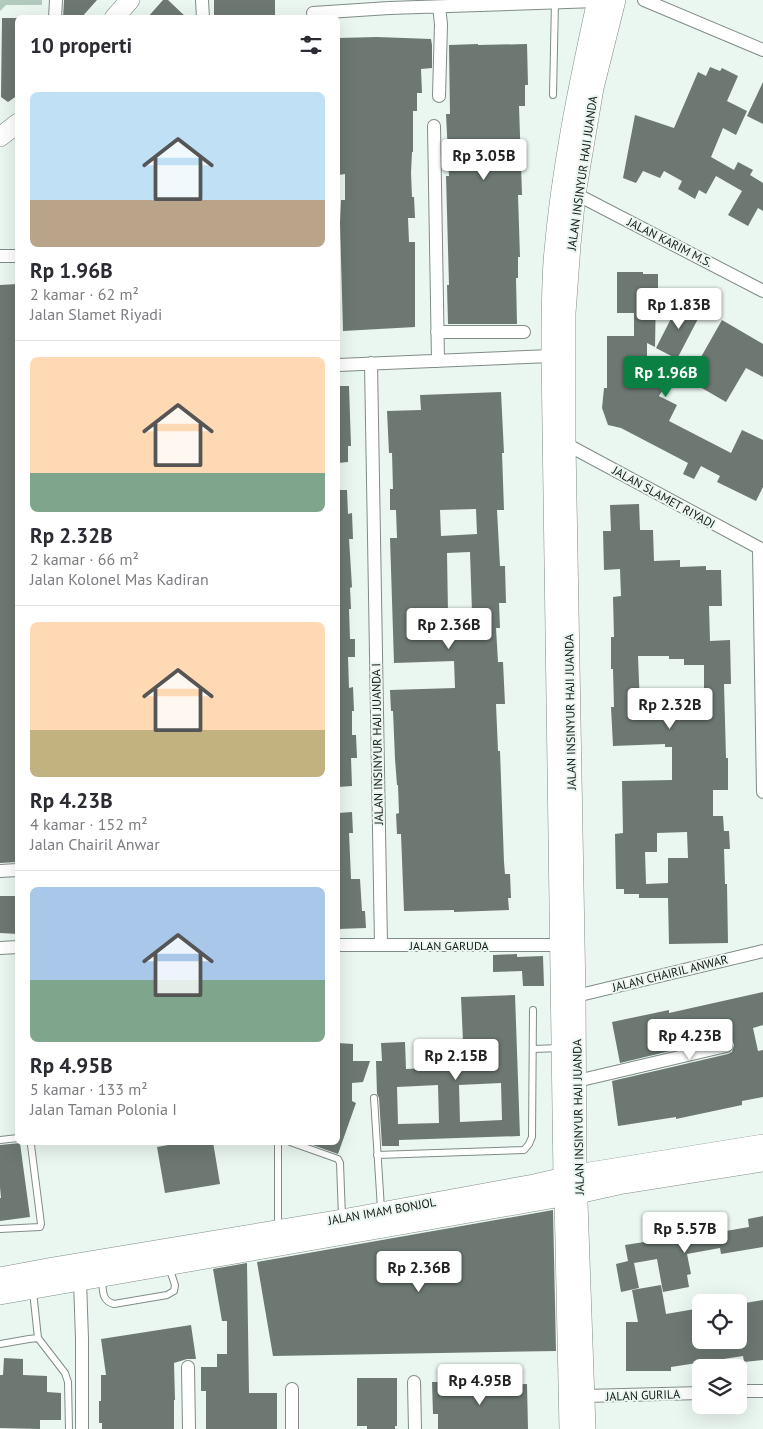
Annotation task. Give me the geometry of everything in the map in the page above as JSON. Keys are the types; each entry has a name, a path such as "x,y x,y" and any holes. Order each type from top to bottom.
{"main road":[{"path":"117,15 130,0"},
{"name":"JALAN INSINYUR HAJI JUANDA","path":"586,1429 561,1048 550,356 553,262 559,210 592,0"},
{"name":"JALAN INSINYUR HAJI JUANDA","path":"570,1176 577,1081 566,444 566,313 576,194 594,88 616,0"},
{"path":"0,137 15,125"},
{"name":"JALAN IMAM BONJOL","path":"382,1220 570,1176 763,1144"},
{"name":"JALAN IMAM BONJOL","path":"0,1279 33,1290 102,1277 156,1262 238,1245 382,1220 571,1195 622,1184 763,1162"},
{"name":"JALAN INSINYUR HAJI JUANDA","path":"569,1429 571,1195"},
{"name":"JALAN IMAM BONJOL","path":"0,1279 156,1262 238,1245 278,1229 343,1227"}],"street":[{"path":"55,15 56,0"},
{"path":"202,0 203,15"},
{"path":"313,10 592,0"},
{"path":"644,0 763,50"},
{"path":"438,7 441,24 439,96"},
{"path":"434,126 438,361"},
{"name":"JALAN KARIM M.S.","path":"576,194 763,290"},
{"path":"0,256 15,256"},
{"path":"437,332 524,332"},
{"path":"340,365 550,356"},
{"name":"JALAN INSINYUR HAJI JUANDA I","path":"371,363 381,945"},
{"name":"JALAN SLAMET RIYADI","path":"566,444 761,550"},
{"path":"761,550 763,792"},
{"path":"0,870 15,870"},
{"name":"JALAN GARUDA","path":"340,945 560,945"},
{"path":"0,948 15,948"},
{"name":"JALAN CHAIRIL ANWAR","path":"576,996 763,951"},
{"path":"577,1081 726,1046"},
{"path":"80,1280 82,1429"},
{"path":"188,1367 189,1429"},
{"path":"414,1382 415,1429"},
{"path":"292,1389 292,1429"},
{"path":"747,1391 763,1390"},
{"name":"JALAN GURILA","path":"585,1396 692,1393"}],"lane":[{"path":"553,95 555,2"},
{"path":"377,1155 524,1150 532,1137 533,1010"},
{"path":"532,1049 561,1048"},
{"path":"374,1098 382,1220"},
{"path":"0,1140 15,1138"},
{"path":"0,1229 40,1227 42,1224 31,1145"},
{"path":"278,1145 278,1229"},
{"path":"298,1145 338,1159 340,1163 343,1227"},
{"path":"102,1277 105,1299 108,1303 114,1304 167,1296 172,1292 175,1285 156,1262"},
{"path":"33,1290 38,1338 65,1373 68,1382 69,1429"},
{"path":"0,1344 38,1338"}],"green space":[{"path":"0,0 42,0 42,5 6,5 0,11"}],"building":[{"path":"64,0 97,0 84,15 63,15"},
{"path":"163,0 168,0 184,15 150,15"},
{"path":"214,0 275,0 275,15 214,15"},
{"path":"2,18 15,18 15,97 8,102 1,97"},
{"path":"340,38 431,39 432,68 421,69 422,93 417,93 417,111 413,111 411,173 415,218 408,218 409,242 415,242 415,327 343,331 340,223 341,200 345,200 345,174 340,175"},
{"path":"527,44 528,85 525,85 525,106 519,106 522,195 518,195 520,257 518,257 518,278 516,278 517,324 448,324 447,285 449,285 446,176 449,176 446,114 450,114 449,45"},
{"path":"710,67 720,71 722,68 738,76 727,101 747,111 736,135 723,128 711,157 734,170 738,162 753,170 750,175 763,183 763,211 758,208 748,226 728,215 742,191 716,176 706,194 699,190 695,199 678,189 682,181 664,171 660,178 643,171 636,183 623,178 635,115 674,128 698,72 706,76"},
{"path":"763,82 763,124 747,116"},
{"path":"617,272 658,274 655,347 647,343 647,368 667,380 659,396 677,405 669,421 731,453 742,430 763,440 763,487 756,501 717,482 720,476 701,466 694,479 683,474 688,463 621,428 608,425 602,408 604,388 607,388 607,336 634,336 634,313 617,313"},
{"path":"15,284 15,862 0,863 0,285"},
{"path":"680,301 701,313 677,359 656,348"},
{"path":"722,320 763,344 763,377 746,368 726,402 688,380"},
{"path":"340,386 349,386 351,446 348,446 348,462 340,463"},
{"path":"501,392 504,510 497,510 500,566 505,566 506,603 499,603 500,628 496,628 498,662 503,662 505,704 496,704 498,751 500,751 504,862 505,874 510,874 511,898 508,898 509,910 404,911 401,834 397,834 396,814 399,813 398,785 390,690 455,688 454,661 394,663 390,538 397,538 396,510 390,510 390,489 393,489 392,453 389,453 387,411 421,410 420,395","holes":["476,509 477,534 441,536 440,510","470,552 472,612 448,613 447,553"]},
{"path":"340,490 347,490 348,514 352,513 353,539 349,539 352,587 350,588 351,609 349,609 350,639 355,639 355,657 348,657 349,688 353,687 352,735 356,735 357,758 351,758 352,786 340,787"},
{"path":"639,504 640,530 653,530 654,561 680,560 680,567 706,566 706,570 721,570 722,606 709,606 710,641 730,640 731,684 724,684 728,790 713,790 713,816 723,816 724,831 729,831 730,849 724,849 725,884 727,884 728,943 669,944 668,898 639,898 639,894 624,894 624,889 616,889 615,834 623,833 622,781 672,780 672,747 665,747 665,744 613,746 611,707 614,707 611,637 614,637 613,597 621,596 620,569 604,570 603,531 611,531 610,505","holes":["638,656 669,656 669,659 684,659 684,665 704,665 704,698 664,698 664,705 640,706","687,832 688,858 668,858 668,883 646,884 645,852 657,852 657,833"]},
{"path":"352,812 353,833 349,833 351,879 360,879 362,911 365,911 366,928 340,929 340,813"},
{"path":"0,896 15,896 15,934 0,933"},
{"path":"517,954 517,957 543,956 544,986 523,986 522,971 493,972 493,955"},
{"path":"763,992 763,1025 753,1028 758,1051 763,1050 763,1097 742,1101 742,1105 676,1119 676,1117 618,1126 612,1081 728,1054 732,1052 734,1045 732,1040 724,1038 620,1063 612,1022 669,1010 669,1013"},
{"path":"515,995 520,1136 399,1140 399,1146 382,1146 376,1061 382,1061 381,1043 405,1042 406,1069 447,1067 446,1043 463,1042 461,997","holes":["501,1083 502,1120 460,1122 459,1085","438,1085 439,1123 398,1124 397,1087"]},
{"path":"340,1043 353,1044 353,1061 370,1061 363,1082 352,1083 352,1101 356,1103 338,1154 313,1145 340,1145"},
{"path":"0,1145 20,1145 30,1217 0,1221"},
{"path":"168,1145 214,1145 220,1184 165,1193 157,1147"},
{"path":"553,1210 556,1351 273,1356 257,1262"},
{"path":"763,1216 763,1247 721,1254 720,1248 687,1254 691,1274 687,1275 689,1287 663,1292 657,1259 634,1263 639,1288 621,1292 616,1264 628,1261 625,1245 657,1240 658,1243 749,1227 748,1219"},
{"path":"247,1263 249,1393 277,1393 277,1429 206,1429 206,1391 201,1391 201,1367 217,1367 217,1354 227,1354 227,1321 222,1321 213,1269"},
{"path":"661,1285 666,1314 692,1310 692,1349 747,1349 747,1303 763,1300 763,1360 747,1362 747,1359 744,1359 743,1356 723,1359 692,1359 692,1364 671,1367 671,1371 626,1371 626,1322 638,1322 632,1290"},
{"path":"191,1325 196,1359 187,1359 174,1363 174,1429 102,1429 102,1423 99,1423 99,1401 101,1401 101,1375 106,1375 101,1339"},
{"path":"4,1358 23,1359 23,1375 47,1376 47,1392 61,1393 61,1420 40,1420 40,1429 0,1428 0,1375 3,1375"},
{"path":"357,1378 397,1378 397,1426 395,1426 395,1429 367,1429 367,1426 357,1426"},
{"path":"432,1382 479,1382 479,1385 527,1384 528,1429 438,1429 438,1414 433,1414"}]}
